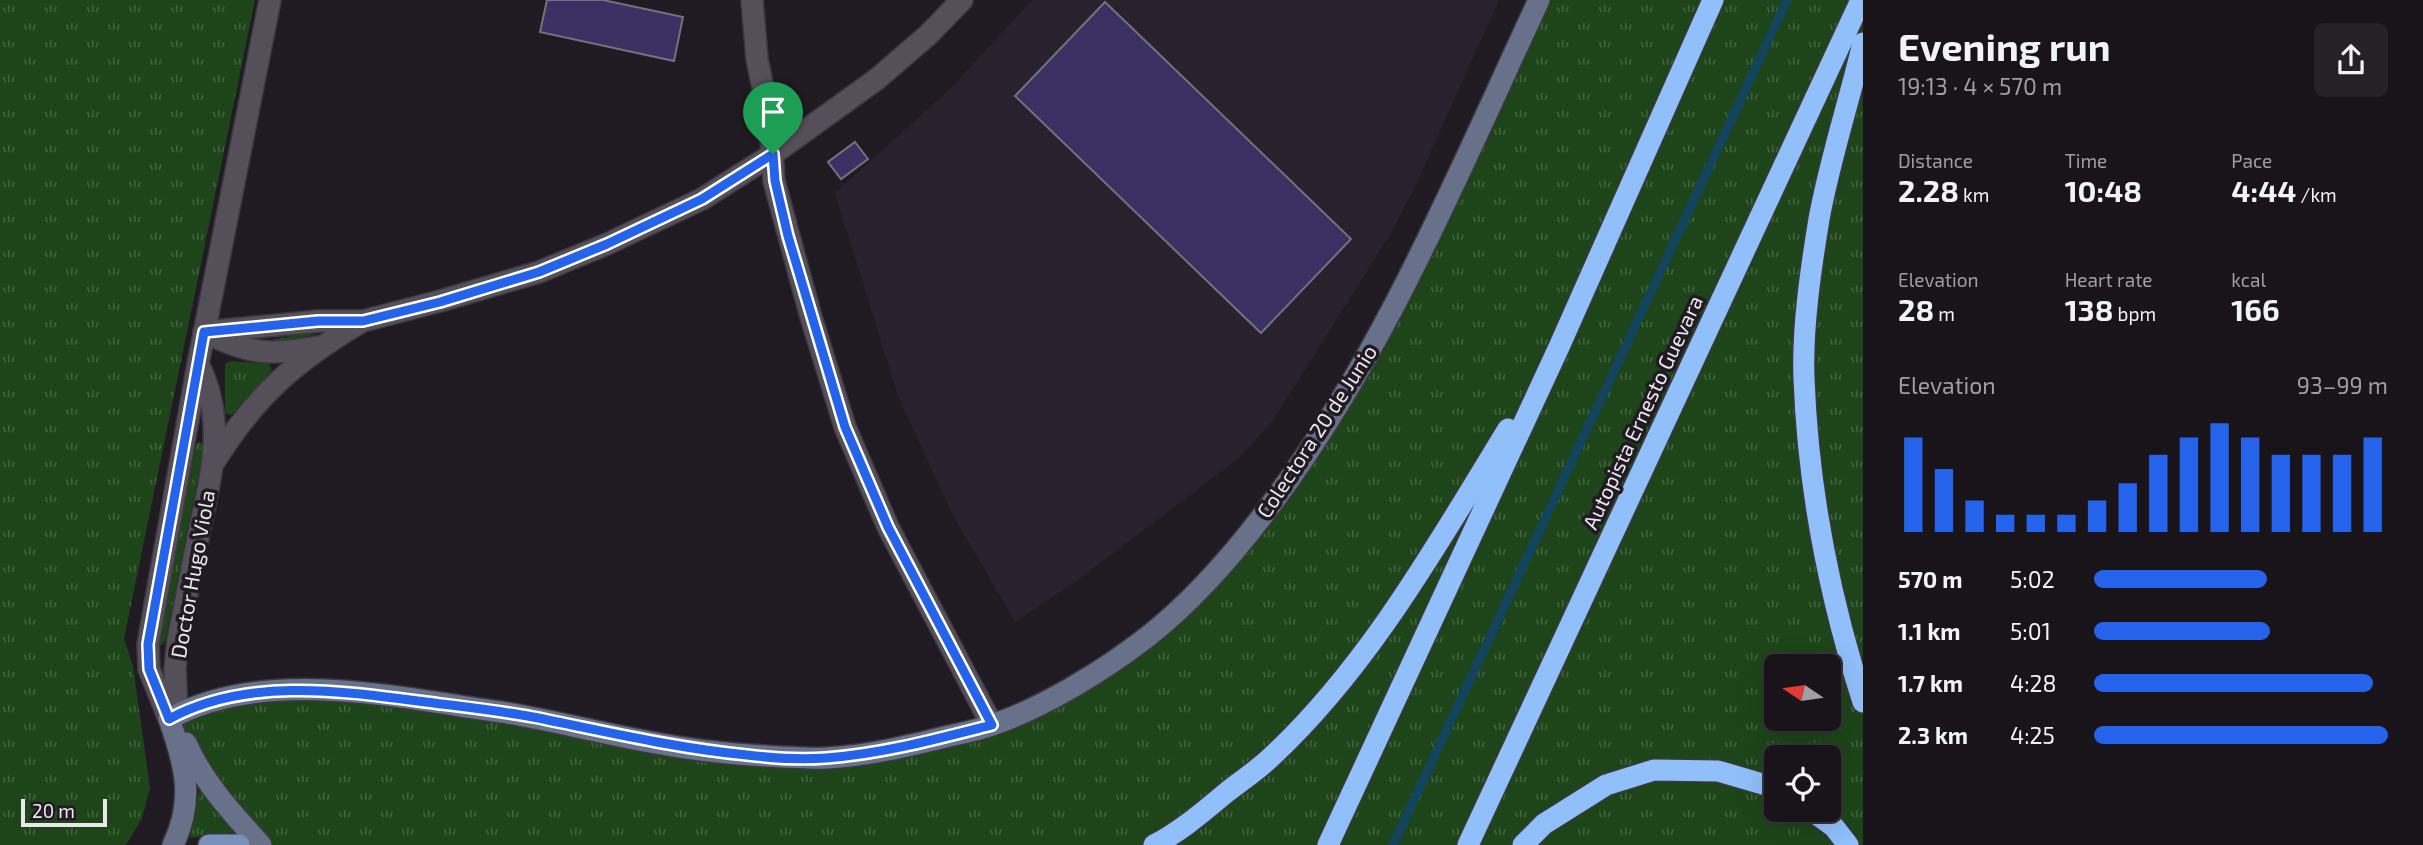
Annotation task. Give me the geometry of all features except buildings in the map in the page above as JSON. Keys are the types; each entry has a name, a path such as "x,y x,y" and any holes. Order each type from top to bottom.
{"highway":[{"path":"1328,845 1559,346 1713,0"},
{"name":"Autopista Ernesto Guevara","path":"1468,845 1861,0"},
{"path":"1863,43 1829,170 1819,219 1803,375 1817,520 1832,594 1863,702"},
{"path":"1154,845 1269,759 1317,708 1363,652 1427,561 1559,346"},
{"path":"1523,845 1544,824 1606,785 1654,770 1718,771 1764,784"},
{"path":"1827,822 1848,845"}],"main road":[{"name":"Colectora 20 de Junio","path":"173,716 220,698 264,692 311,690 371,695 530,717 667,745 749,756 825,759 902,748 992,725 1034,707 1098,672 1148,637 1196,594 1252,531 1295,473 1354,379 1417,260 1539,0"},
{"name":"Doctor Hugo Viola","path":"173,716 187,783 181,829 173,845"},
{"name":"Doctor Hugo Viola","path":"173,716 191,755 206,779 261,845"},
{"path":"209,845 239,845"}],"street":[{"name":"Doctor Hugo Viola","path":"173,716 149,669 148,644 204,332 270,0"},
{"path":"752,0 757,59 770,122 775,181 788,236 845,427 888,527 992,725"},
{"path":"204,332 318,321 363,321 440,302 539,272 607,244 702,199 773,154 877,79 928,35 962,0"},
{"path":"213,463 234,430 285,374 320,347 363,321"},
{"path":"204,332 241,349 262,353 320,347"},
{"name":"Doctor Hugo Viola","path":"173,716 178,640 213,463 213,406 209,386 198,364"}],"shaded area":[{"path":"1032,0 1499,0 1413,191 1388,238 1272,422 1239,458 1076,581 1015,622 954,517 899,399 835,193 950,89"}],"green space":[{"path":"0,0 255,0 124,639 133,666 150,788 142,818 126,845 0,845"},
{"path":"1539,0 1863,0 1863,845 261,845 191,756 177,714 311,690 825,759 1034,707 1196,594 1354,379"},
{"path":"316,333 300,340 266,341"},
{"path":"230,361 269,364 272,370 231,415 225,413 225,364"},
{"path":"203,443 204,447 165,642 158,645 196,445"},
{"path":"201,783 235,832 190,838"}],"waterway":[{"path":"1393,845 1787,0"}],"route":[{"path":"773,154 775,181 788,236 845,427 888,527 992,725 902,748 825,759 749,756 667,745 530,717 371,695 311,690 264,692 220,698 169,719 149,669 148,644 204,332 318,321 363,321 440,302 539,272 607,244 702,199 773,154"}]}
